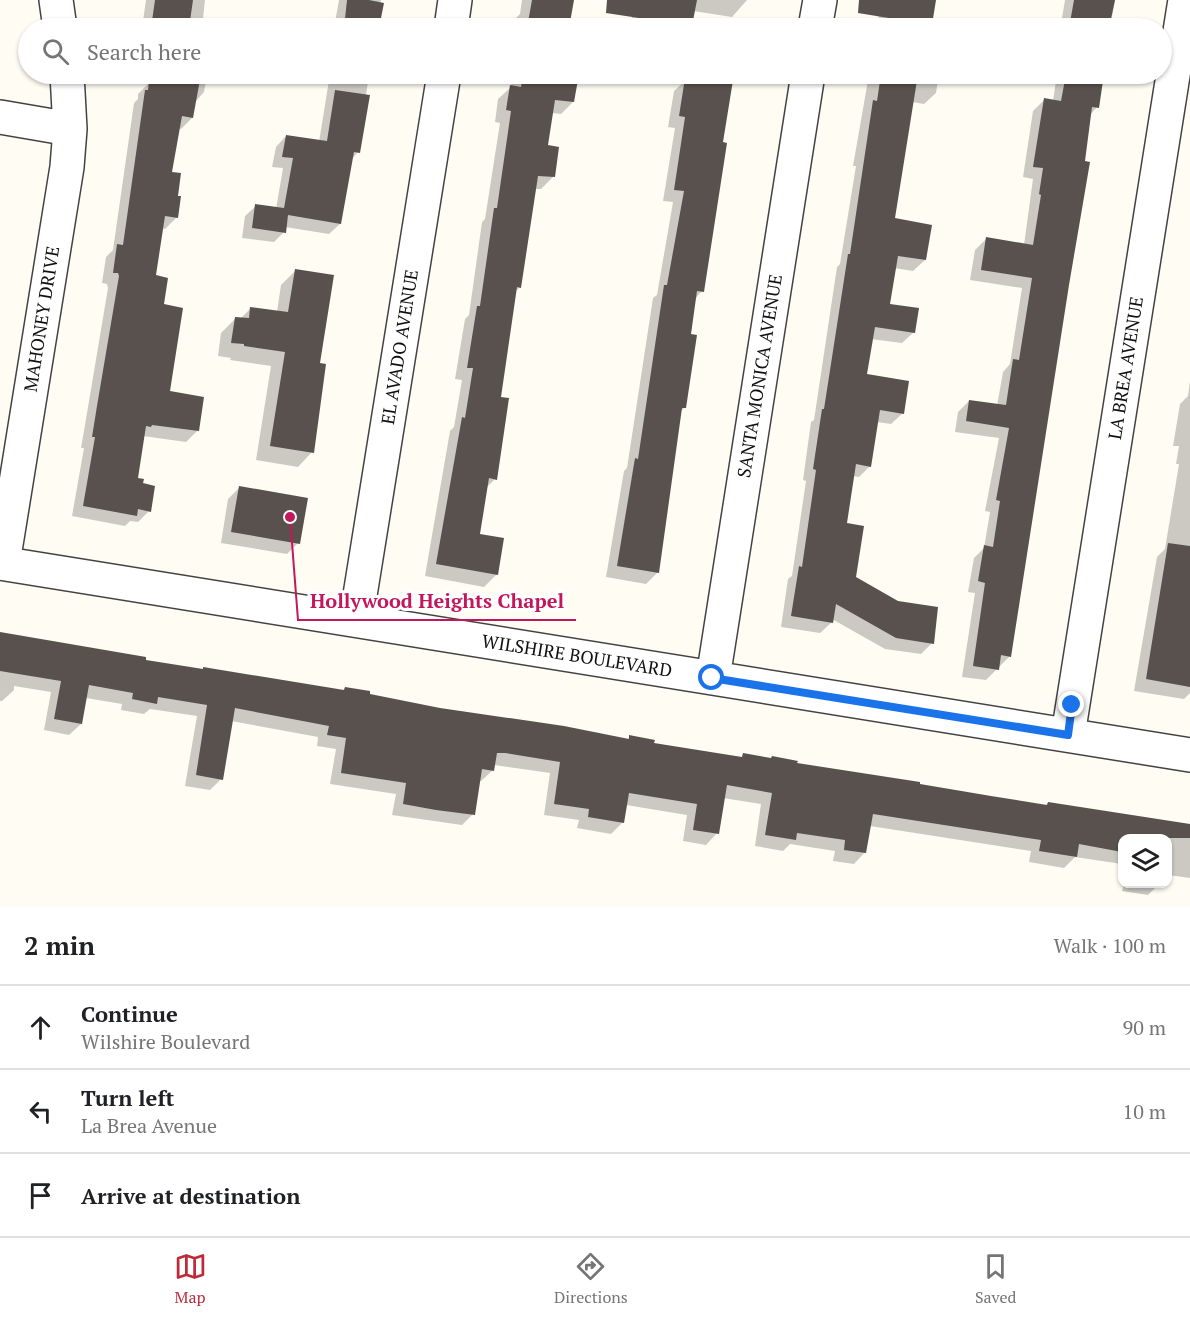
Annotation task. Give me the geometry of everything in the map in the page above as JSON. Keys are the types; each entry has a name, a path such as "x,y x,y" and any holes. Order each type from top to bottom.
{"street":[{"path":"56,0 59,18"},
{"path":"452,18 455,0"},
{"path":"817,18 820,0"},
{"name":"LA BREA AVENUE","path":"1172,82 1185,0"},
{"name":"MAHONEY DRIVE","path":"1,563 67,168 70,129 68,84"},
{"name":"EL AVADO AVENUE","path":"356,620 442,84"},
{"name":"SANTA MONICA AVENUE","path":"712,678 806,84"},
{"name":"LA BREA AVENUE","path":"1068,735 1172,84"},
{"path":"0,117 70,129"},
{"name":"WILSHIRE BOULEVARD","path":"1,563 1190,754"}],"building":[{"path":"155,0 193,0 190,18 152,18"},
{"path":"347,0 384,3 381,18 345,18"},
{"path":"532,0 574,0 571,18 529,18"},
{"path":"607,0 697,0 694,18 639,18 606,13"},
{"path":"859,0 936,0 933,18 889,18 858,13"},
{"path":"1074,0 1115,0 1111,18 1071,18"},
{"path":"149,84 199,84 193,118 182,116 172,172 181,173 178,218 165,216 156,275 168,278 164,304 183,308 170,391 204,397 199,431 146,426 138,478 144,479 143,483 155,486 151,512 138,509 137,516 83,506 119,276 118,273 113,273 117,244 123,245 145,90 148,90"},
{"path":"521,84 577,84 574,102 555,100 548,145 559,147 555,177 538,176 521,288 517,287 501,397 509,398 497,480 489,478 480,534 504,538 498,575 436,564 473,368 467,368 477,306 480,306 494,208 497,208 511,111 506,110 510,85 521,87"},
{"path":"684,84 732,84 723,142 727,143 704,292 697,291 691,334 697,335 686,408 682,408 659,573 617,566 635,458 638,459 664,285 667,285 684,191 674,190 685,117 679,116"},
{"path":"880,84 916,84 895,218 932,225 926,260 898,256 890,304 919,308 915,333 875,327 867,374 909,381 904,414 880,410 871,467 856,464 847,523 864,526 856,577 898,601 938,607 934,644 896,638 836,604 833,623 791,616 799,566 802,567 822,409 824,409 848,254 850,254 873,100 877,101"},
{"path":"1064,84 1103,84 1099,108 1092,107 1085,161 1090,162 1011,657 1001,655 999,670 973,666 985,583 978,581 984,545 993,547 1000,501 996,500 1009,428 966,421 969,400 1006,405 1013,359 1019,360 1032,278 981,270 986,237 1033,245 1043,168 1033,167 1044,98 1061,101"},
{"path":"335,90 370,95 360,153 354,152 341,224 288,215 286,233 252,228 255,204 284,208 293,158 282,157 286,135 327,141"},
{"path":"295,269 334,275 320,363 326,364 314,453 270,446 285,352 231,343 235,317 249,318 250,307 288,312"},
{"path":"239,486 308,498 300,544 231,532"},
{"path":"1168,543 1190,546 1190,687 1146,679"},
{"path":"0,632 146,657 146,660 344,690 345,687 370,691 370,694 440,708 564,726 629,739 629,735 655,740 654,743 742,757 743,753 771,758 772,756 798,761 797,763 920,782 920,784 991,796 1047,805 1048,802 1190,824 1190,838 1172,838 1172,834 1118,834 1118,851 1079,844 1077,857 1039,851 1041,840 873,814 866,853 844,850 845,840 797,833 796,840 765,835 772,793 727,785 719,834 693,830 697,804 629,793 624,823 588,817 589,809 554,804 560,762 505,753 497,753 494,771 482,769 475,815 436,810 403,804 406,783 341,773 346,738 327,735 329,726 235,708 223,780 196,775 207,705 158,697 157,704 132,699 133,693 89,685 82,724 54,719 61,681 0,671"}],"place":[{"name":"Hollywood Heights Chapel","path":"290,517"}],"route":[{"path":"712,678 1068,735 1072,705"}]}
